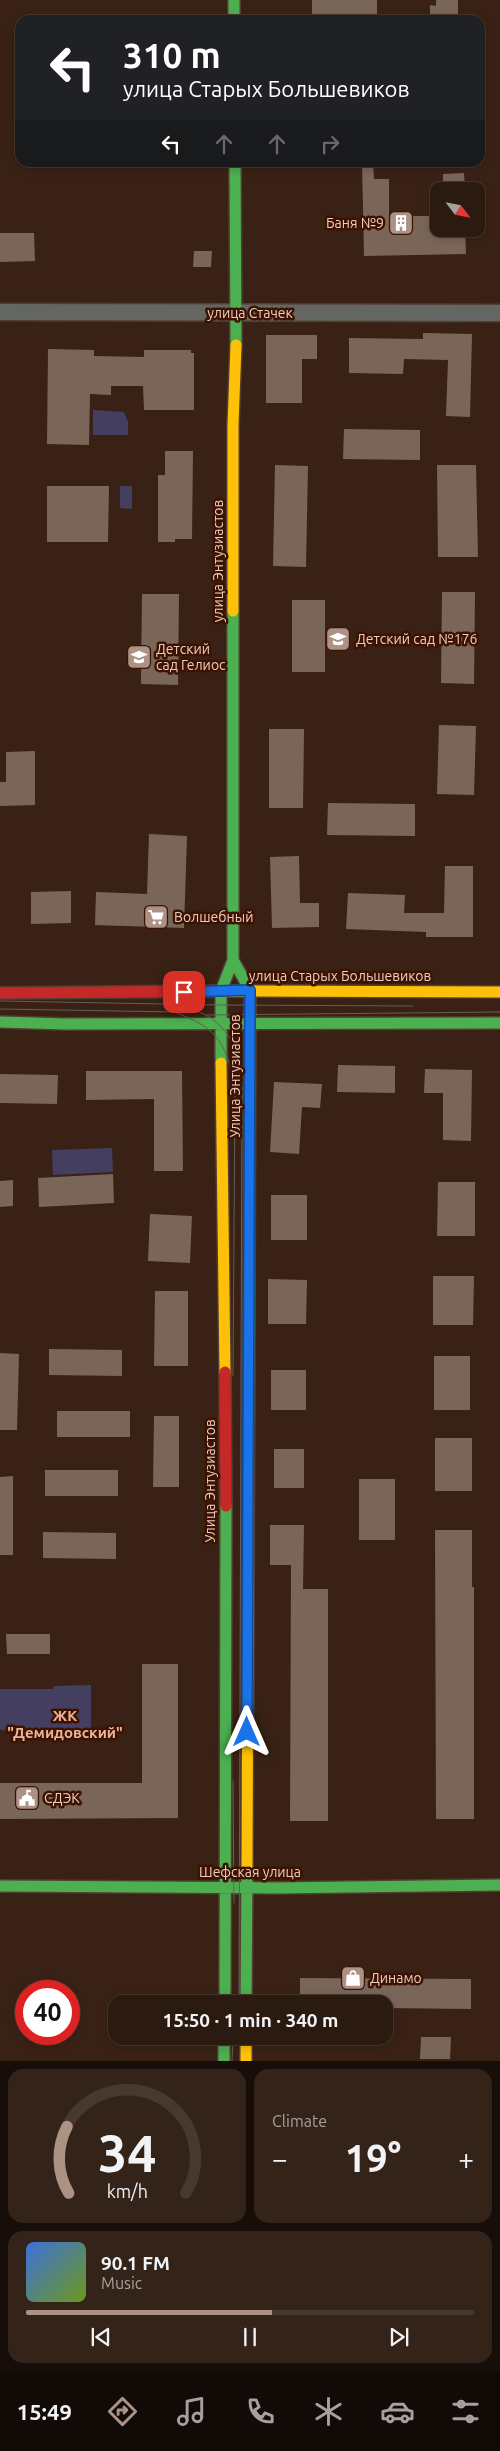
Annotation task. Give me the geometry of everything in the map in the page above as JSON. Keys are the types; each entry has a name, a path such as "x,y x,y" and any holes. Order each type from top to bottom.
{"street":[{"path":"234,0 234,15"},
{"name":"улица Энтузиастов","path":"233,960 233,425 237,313 236,167"},
{"name":"улица Стачек","path":"0,312 500,313"},
{"name":"Улица Энтузиастов","path":"233,960 250,990 246,1995"},
{"name":"Улица Энтузиастов","path":"225,1995 227,1888 224,1115 221,990 233,960"},
{"name":"улица Старых Большевиков","path":"0,993 111,994 221,990 500,992"},
{"path":"0,1022 221,1024 500,1023"},
{"name":"Шефская улица","path":"0,1886 247,1888 500,1885"},
{"path":"224,2045 224,2061"},
{"path":"246,2045 246,2061"}],"shaded area":[{"path":"93,410 124,412 128,422 128,435 93,435"},
{"path":"120,486 132,486 132,509 120,508"},
{"path":"112,1148 113,1172 53,1175 52,1150"},
{"path":"91,1685 91,1729 0,1730 0,1689 53,1689 54,1686"}],"building":[{"path":"312,0 377,0 377,15 312,15"},
{"path":"436,0 458,0 458,15 430,15 430,5 436,6"},
{"name":"Баня №9","path":"362,167 373,167 374,179 389,179 389,216 430,216 430,238 465,238 466,254 364,256"},
{"path":"464,173 464,182 443,182 443,174"},
{"path":"0,233 34,233 35,261 0,262"},
{"path":"194,251 212,251 211,267 193,267"},
{"path":"423,333 472,334 470,417 446,416 448,360 404,359 403,374 349,373 349,338 423,339"},
{"path":"266,335 317,335 317,359 302,359 302,403 266,403"},
{"path":"48,349 94,350 94,356 144,357 144,350 191,350 191,353 194,353 194,410 144,410 143,386 111,386 111,395 90,394 89,445 47,444"},
{"path":"344,429 420,430 420,460 343,459"},
{"path":"165,451 193,451 192,539 158,542 158,475 165,475"},
{"path":"275,465 308,466 306,567 273,566"},
{"path":"437,465 476,465 478,557 438,557"},
{"path":"47,486 109,486 108,542 47,542"},
{"path":"442,592 475,592 474,684 441,683"},
{"path":"142,594 179,594 178,685 141,684"},
{"path":"292,600 325,600 325,672 292,672"},
{"path":"439,725 476,726 474,795 437,794"},
{"path":"269,729 304,729 303,808 269,808"},
{"path":"35,751 35,805 0,806 0,782 6,782 6,752"},
{"path":"328,803 415,804 415,836 327,835"},
{"path":"149,834 187,836 184,928 95,925 96,892 147,894"},
{"path":"299,856 300,903 319,903 319,927 272,928 270,857"},
{"path":"445,866 473,866 473,937 426,937 426,932 346,929 348,893 405,895 404,913 444,913"},
{"path":"71,891 71,923 31,924 31,892"},
{"path":"338,1065 395,1066 395,1093 337,1092"},
{"path":"425,1069 472,1070 471,1141 443,1140 443,1093 424,1093"},
{"path":"86,1071 182,1071 183,1171 154,1171 154,1099 86,1100"},
{"path":"0,1074 58,1075 57,1104 0,1103"},
{"path":"274,1082 322,1084 320,1108 302,1107 299,1154 270,1152"},
{"path":"113,1174 114,1203 39,1207 38,1178"},
{"path":"13,1180 13,1206 0,1207 0,1181"},
{"path":"438,1182 475,1182 475,1236 437,1236"},
{"path":"271,1195 307,1195 307,1240 271,1240"},
{"path":"150,1214 192,1216 190,1263 148,1261"},
{"path":"433,1276 474,1276 473,1325 433,1325"},
{"path":"268,1279 307,1280 306,1324 268,1324"},
{"path":"155,1291 188,1291 188,1366 154,1366"},
{"path":"49,1349 122,1350 122,1376 49,1375"},
{"path":"0,1353 19,1354 17,1430 0,1430"},
{"path":"434,1356 470,1356 470,1410 434,1410"},
{"path":"271,1370 306,1370 306,1410 271,1410"},
{"path":"57,1411 130,1411 130,1437 57,1437"},
{"path":"154,1416 179,1416 179,1487 153,1487"},
{"path":"435,1438 472,1438 472,1491 435,1491"},
{"path":"274,1449 304,1449 304,1488 274,1488"},
{"path":"45,1470 118,1470 118,1496 45,1496"},
{"path":"13,1476 13,1555 0,1555 0,1477"},
{"path":"359,1479 395,1479 395,1540 359,1540"},
{"path":"270,1525 304,1525 303,1589 328,1589 328,1821 290,1821 291,1565 270,1565"},
{"path":"435,1530 472,1530 472,1587 474,1587 474,1819 436,1819"},
{"path":"43,1532 116,1533 116,1559 43,1558"},
{"path":"6,1634 50,1634 50,1654 7,1654"},
{"path":"142,1664 178,1664 178,1818 0,1819 0,1783 142,1783"},
{"path":"300,1978 471,1979 471,2009 393,2008 393,1995 300,1995"},
{"path":"421,2037 451,2037 450,2059 420,2059"}],"tram line":[{"path":"0,1001 413,1006"},
{"path":"177,1004 207,1016 226,1032 232,1042 236,1055 242,1086 239,1995"},
{"path":"0,1009 177,1012"},
{"path":"172,1011 199,1023 216,1037 227,1056 235,1085 233,1376"},
{"path":"207,1015 500,1012"},
{"path":"233,1781 234,1903"},
{"path":"232,2061 233,2045"}],"traffic: fast":[{"path":"234,0 234,15"},
{"path":"235,167 236,345"},
{"path":"221,1063 221,991 233,960 233,611"},
{"path":"233,960 250,990 248,1588"},
{"path":"0,1022 65,1024 500,1023"},
{"path":"225,1995 226,1506"},
{"path":"246,1995 247,1872"},
{"path":"0,1886 274,1888 500,1885"},
{"path":"224,2045 224,2061"}],"traffic: slow":[{"path":"233,611 233,425 236,345"},
{"path":"226,991 500,992"},
{"path":"221,1063 225,1372"},
{"path":"247,1872 248,1588"},
{"path":"246,2045 246,2061"}],"traffic: jam":[{"path":"0,993 226,991"},
{"path":"225,1372 226,1506"}],"place":[{"name":"Баня №9","path":"401,223"},
{"name":"Детский сад №176","path":"338,639"},
{"name":"Детский сад Гелиос","path":"139,657"},
{"name":"Волшебный","path":"156,917"},
{"name":"СДЭК","path":"27,1798"},
{"name":"Динамо","path":"353,1978"}],"district":[{"name":"ЖК \"Демидовский\"","path":"65,1724"}],"route":[{"path":"184,992 250,990 247,1732"}]}
